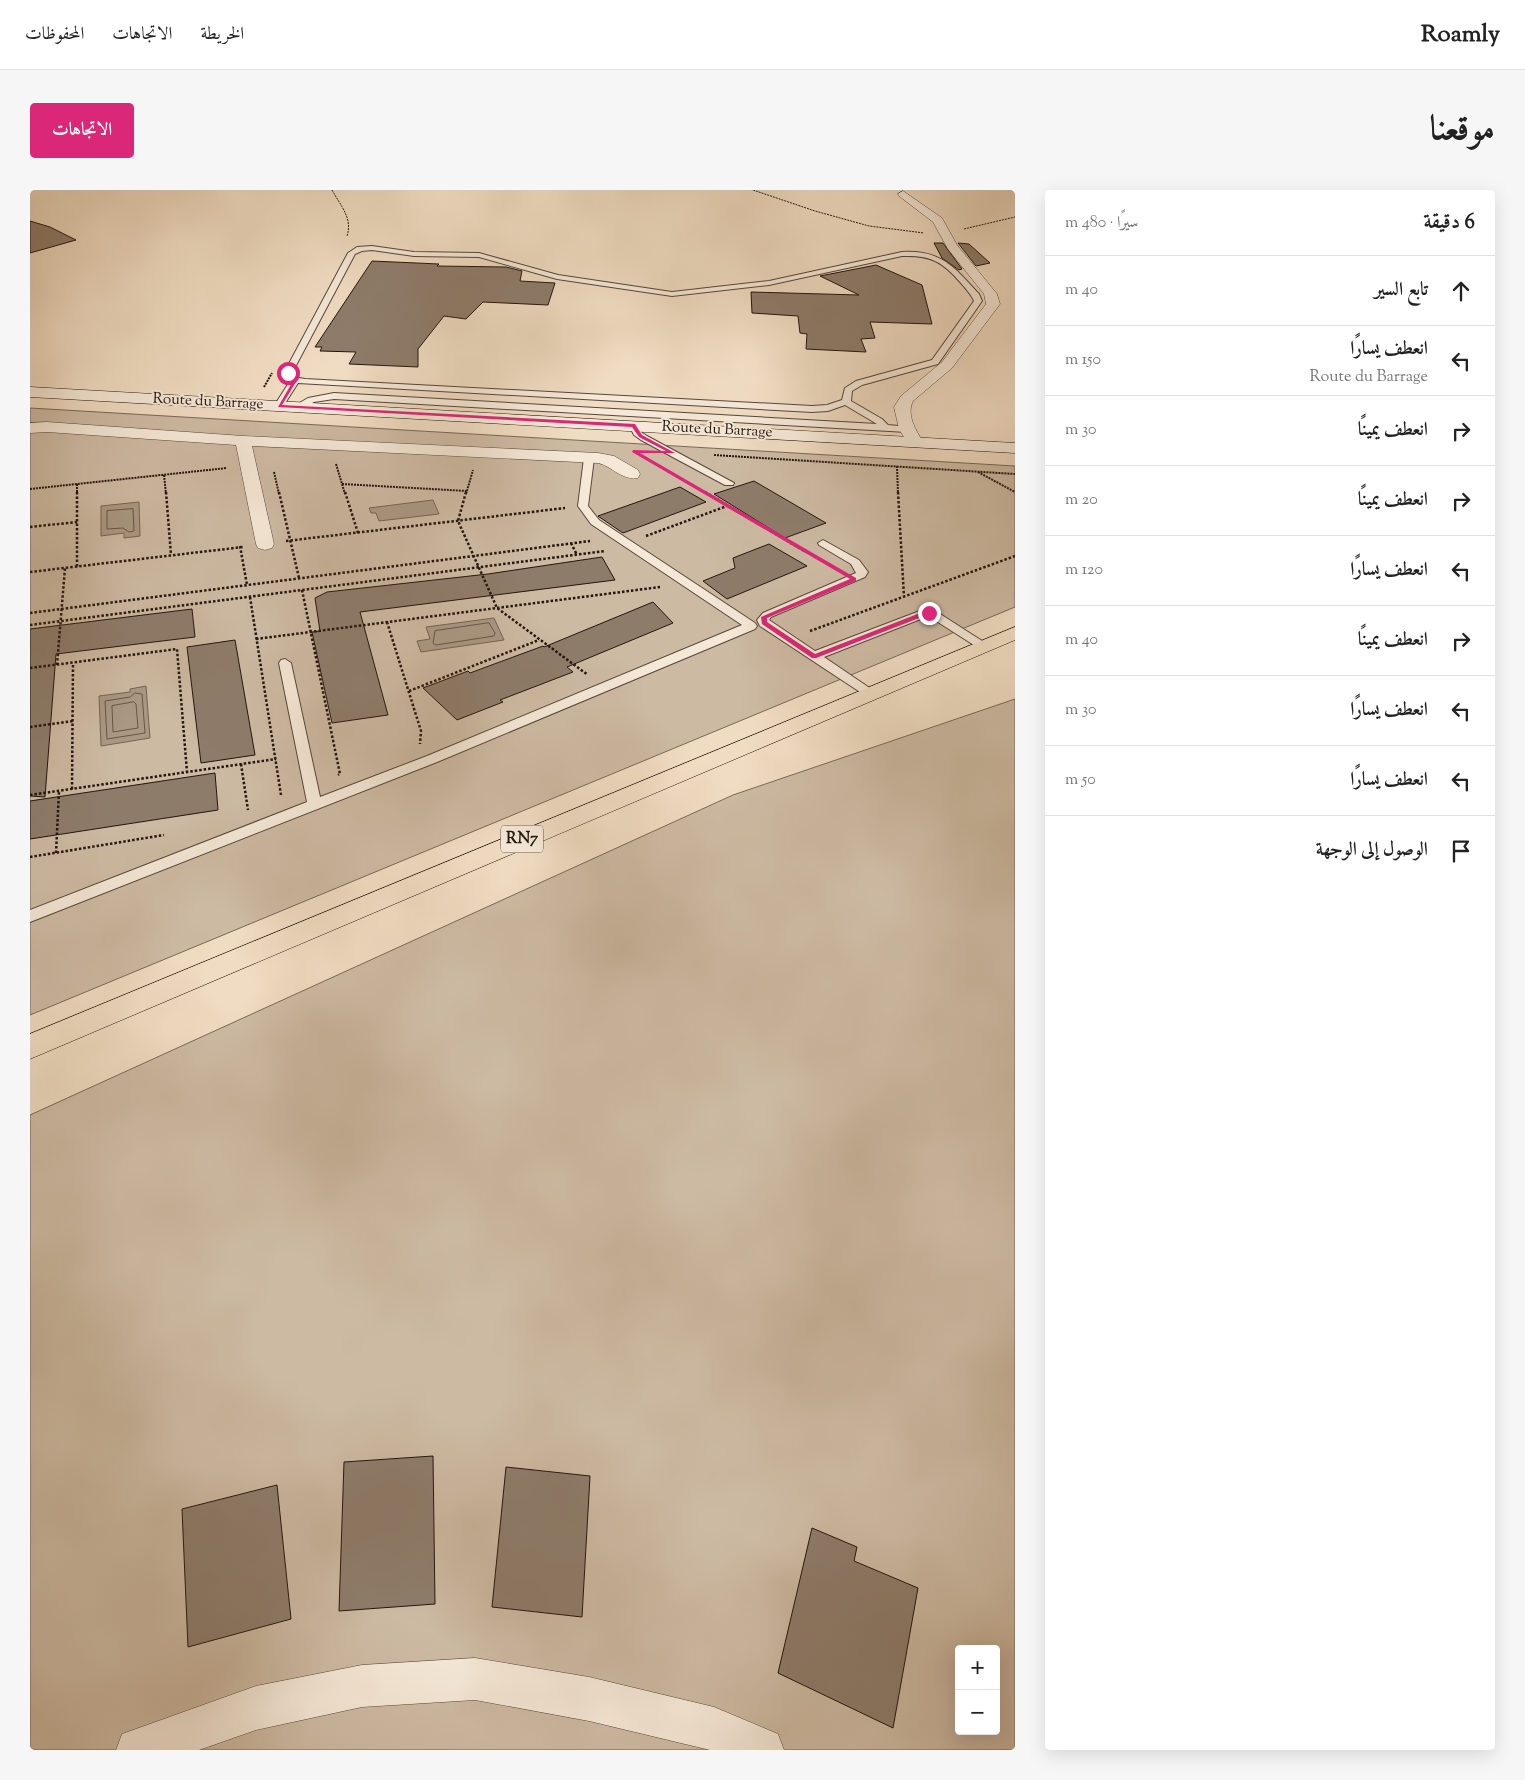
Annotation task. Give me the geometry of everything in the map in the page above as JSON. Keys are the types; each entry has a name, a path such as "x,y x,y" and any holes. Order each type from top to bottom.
{"main road":[{"name":"RN7","path":"30,1047 1015,632"}],"street":[{"path":"903,194 936,216 964,264 990,294 993,304 947,365 906,399 902,407 911,436"},
{"name":"Route du Barrage","path":"30,392 634,425 911,436 1015,448"},
{"path":"30,428 47,427 268,443 589,458 608,460 632,474"},
{"path":"243,441 265,544"},
{"path":"138,1750 256,1708 353,1688 475,1679 589,1700 714,1729 762,1750"}],"lane":[{"path":"846,402 848,390 854,385 935,362 978,303 976,296 942,260 924,254 902,254 759,285 672,294 557,276 479,255 419,254 372,248 360,249 352,253 288,373 289,377 305,382 812,408 828,408 846,402 879,420 886,428"},
{"path":"279,406 295,380"},
{"path":"299,407 311,400 334,396 886,428 911,436"},
{"path":"634,425 640,436 729,483"},
{"path":"30,916 432,759 751,626 595,522 583,506 589,458"},
{"path":"823,543 855,562 862,572 854,580 764,617 764,623 871,693"},
{"path":"814,656 925,613 933,614 984,646"},
{"path":"285,663 315,805"}],"path":[{"path":"753,190 816,211 880,228 945,233 1015,218"},
{"path":"268,443 299,578"},
{"path":"330,446 358,533"},
{"path":"478,453 458,521 497,608 604,688"},
{"path":"672,453 1015,474"},
{"path":"897,466 904,596"},
{"path":"30,490 228,468"},
{"path":"976,471 1015,492"},
{"path":"164,475 171,555"},
{"path":"77,484 77,567"},
{"path":"342,484 467,491"},
{"path":"694,486 812,555"},
{"path":"30,572 583,506"},
{"path":"30,625 577,555 626,543 728,506"},
{"path":"30,527 78,522"},
{"path":"30,613 571,543 626,543"},
{"path":"571,543 577,555"},
{"path":"788,639 1015,556"},
{"path":"58,664 65,568"},
{"path":"256,639 687,584"},
{"path":"302,590 340,774 312,787"},
{"path":"250,597 281,795"},
{"path":"387,622 421,731 420,746 432,759"},
{"path":"408,691 540,640"},
{"path":"30,668 177,649 187,772"},
{"path":"72,789 73,663"},
{"path":"30,727 73,721"},
{"path":"30,795 276,759"},
{"path":"241,764 247,808 260,826"},
{"path":"56,853 59,791"},
{"path":"30,857 164,835"}],"shaded area":[{"path":"30,408 1015,466 1015,607 30,1015"},
{"path":"1015,699 1015,1750 30,1750 30,1115 733,795"}],"water":[{"path":"433,500 439,514 379,521 376,513 371,513 369,508"},
{"path":"139,502 140,536 124,538 124,533 101,536 101,506"},
{"path":"494,618 504,640 421,652 417,641 430,639 426,627"},
{"path":"146,686 150,738 101,746 99,696 130,692 130,689"}],"building":[{"path":"30,221 50,227 76,240 30,253"},
{"path":"934,243 943,243 962,269 959,270 942,258"},
{"path":"958,243 969,244 990,263 976,266"},
{"path":"372,261 439,264 437,266 506,267 522,271 520,281 555,283 548,305 483,302 466,319 444,316 418,349 418,367 349,364 356,352 320,351 322,347 315,347"},
{"path":"876,265 922,285 932,324 870,322 875,338 861,339 866,352 806,349 807,334 800,333 798,316 752,313 751,292 859,295 820,276"},
{"path":"754,481 826,523 785,538 714,494"},
{"path":"680,487 706,502 623,533 598,516"},
{"path":"769,544 807,566 727,599 703,581 735,568 733,558"},
{"path":"602,557 615,580 360,612 388,715 332,723 312,632 320,631 315,598 327,592 488,574"},
{"path":"653,602 673,623 567,667 573,672 500,700 503,702 457,720 423,688 468,671 470,673 544,647"},
{"path":"192,609 195,637 56,654 45,797 30,796 30,629"},
{"path":"235,640 255,755 201,763 187,647"},
{"path":"215,773 218,810 30,839 30,801"},
{"path":"433,1456 435,1604 339,1611 344,1462"},
{"path":"506,1467 590,1476 582,1617 492,1607"},
{"path":"277,1485 291,1619 188,1647 182,1509"},
{"path":"812,1528 857,1547 854,1561 918,1588 893,1728 778,1673"}],"route":[{"path":"288,373 289,377 295,380 279,406 634,425 635,430 640,436 672,453 633,451 854,580 764,617 764,623 814,656 922,614 929,613"}]}
